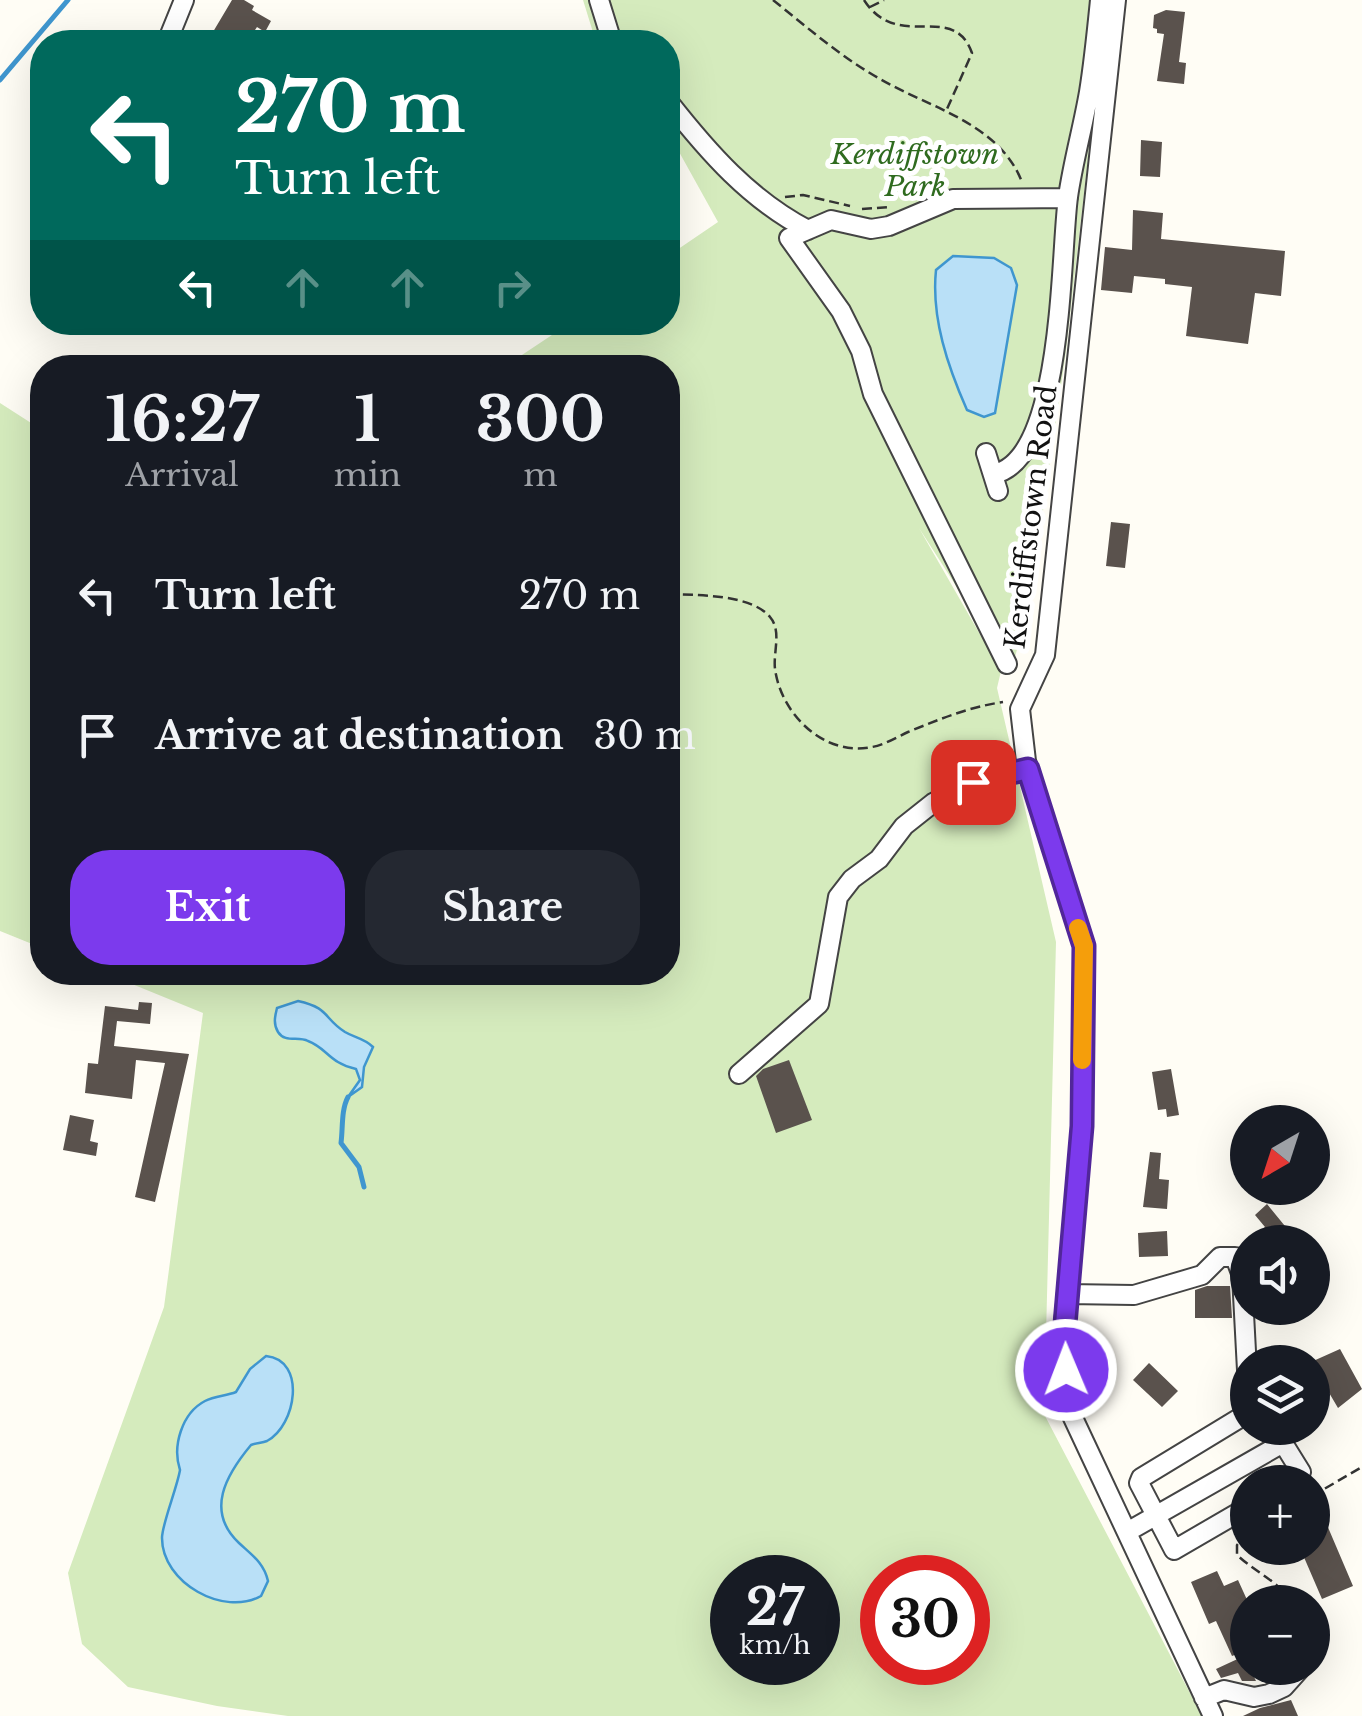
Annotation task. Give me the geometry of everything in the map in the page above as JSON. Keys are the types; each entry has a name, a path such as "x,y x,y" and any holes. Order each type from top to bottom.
{"street":[{"path":"173,30 184,0"},
{"path":"599,0 608,30"},
{"path":"986,454 996,482 1024,454 1041,411 1057,341 1068,198 1090,90 1100,0"},
{"name":"Kerdiffstown Road","path":"1116,0 1045,655 1020,709 1028,769 1084,946 1082,1126 1064,1336 1068,1405 1212,1716"},
{"path":"680,116 714,157 764,203 808,230"},
{"path":"1006,664 873,394 861,350 841,310 789,238 832,220 871,229 889,226 954,199 1068,198"},
{"path":"739,1074 819,1004 838,896 852,879 879,858 904,826 933,803 973,782 1028,769"},
{"path":"1067,1294 1134,1295 1202,1275 1220,1257 1235,1256 1242,1276 1246,1345"},
{"path":"1230,1424 1141,1478 1140,1484 1174,1550 1230,1518"},
{"path":"1127,1532 1155,1518 1264,1445"},
{"path":"1204,1698 1224,1690 1254,1697 1287,1685"}],"path":[{"path":"774,0 836,52 883,81 946,110 1002,148 1028,196"},
{"path":"864,0 881,19 895,25 951,25 966,36 972,53 946,110"},
{"path":"869,7 884,0"},
{"path":"764,203 803,194 858,209 895,206"},
{"path":"680,594 710,595 756,606 768,614 776,630 774,667 790,713 823,740 841,746 872,747 971,707 1024,700"},
{"path":"1330,1486 1362,1467"},
{"path":"1249,1565 1278,1585"}],"green space":[{"name":"Kerdiffstown Park","path":"583,0 1106,0 1066,351 1030,601 1011,672 919,528 1001,671 997,688 1056,942 1044,1414 1202,1716 288,1716 128,1687 82,1644 68,1573 164,1307 203,1013 134,985 680,985 680,355 522,355 552,335 680,335 680,248 718,222 680,154 680,30 592,30"},
{"path":"0,403 30,422 30,943 0,931"}],"water":[{"path":"953,256 994,258 1011,268 1017,285 995,413 984,417 967,410 939,324 936,270"},
{"path":"298,1001 321,1010 345,1032 373,1047 364,1067 362,1087 348,1097 360,1080 356,1069 340,1063 314,1044 278,1032 277,1008"},
{"path":"266,1356 279,1360 288,1369 293,1394 290,1409 277,1433 267,1441 251,1445 234,1468 221,1506 229,1531 260,1564 268,1581 261,1596 246,1601 213,1599 184,1582 165,1554 163,1532 180,1470 178,1441 197,1406 236,1392 250,1369"}],"building":[{"path":"232,0 244,0 271,21 266,30 257,27 214,30"},
{"path":"1166,10 1185,12 1179,62 1186,63 1184,84 1157,81 1164,34 1153,28 1154,15"},
{"path":"1141,140 1162,142 1160,177 1140,176"},
{"path":"1133,210 1163,213 1161,239 1285,251 1281,296 1255,293 1248,344 1186,336 1192,287 1134,276 1132,293 1101,290 1105,247 1132,250"},
{"path":"1111,522 1130,524 1125,568 1106,566"},
{"path":"139,1002 152,1003 150,1024 117,1021 114,1046 189,1054 155,1202 135,1197 165,1063 136,1060 132,1099 85,1093 88,1063 98,1064 105,1006 138,1010"},
{"path":"789,1060 812,1120 776,1133 756,1076 763,1069"},
{"path":"1171,1069 1179,1115 1167,1117 1166,1109 1158,1110 1152,1072"},
{"path":"70,1115 94,1120 90,1141 98,1143 96,1156 63,1150"},
{"path":"1150,1152 1161,1153 1159,1179 1169,1180 1167,1209 1143,1207"},
{"path":"1268,1205 1284,1225 1263,1225 1255,1215"},
{"path":"1167,1231 1168,1256 1139,1257 1138,1233"},
{"path":"1230,1286 1230,1318 1195,1318 1195,1290"},
{"path":"1340,1349 1362,1389 1338,1408 1330,1394 1330,1353"},
{"path":"1149,1363 1178,1391 1162,1407 1133,1380"},
{"path":"1330,1532 1353,1586 1330,1596 1330,1585 1316,1585 1307,1565 1330,1565"},
{"path":"1217,1571 1224,1586 1238,1580 1240,1585 1230,1585 1230,1652 1216,1621 1209,1624 1191,1582"},
{"path":"1230,1662 1230,1675 1221,1678 1216,1669"},
{"path":"1291,1700 1298,1716 1243,1716 1260,1708"}],"waterway":[{"path":"42,30 68,0"},
{"path":"0,80 30,45"},
{"path":"348,1097 341,1143 359,1167 364,1187"}],"slow traffic":[{"path":"1078,928 1084,946 1082,1060"}],"route":[{"path":"973,782 1028,769 1084,946 1082,1126 1064,1336 1066,1370"}]}
